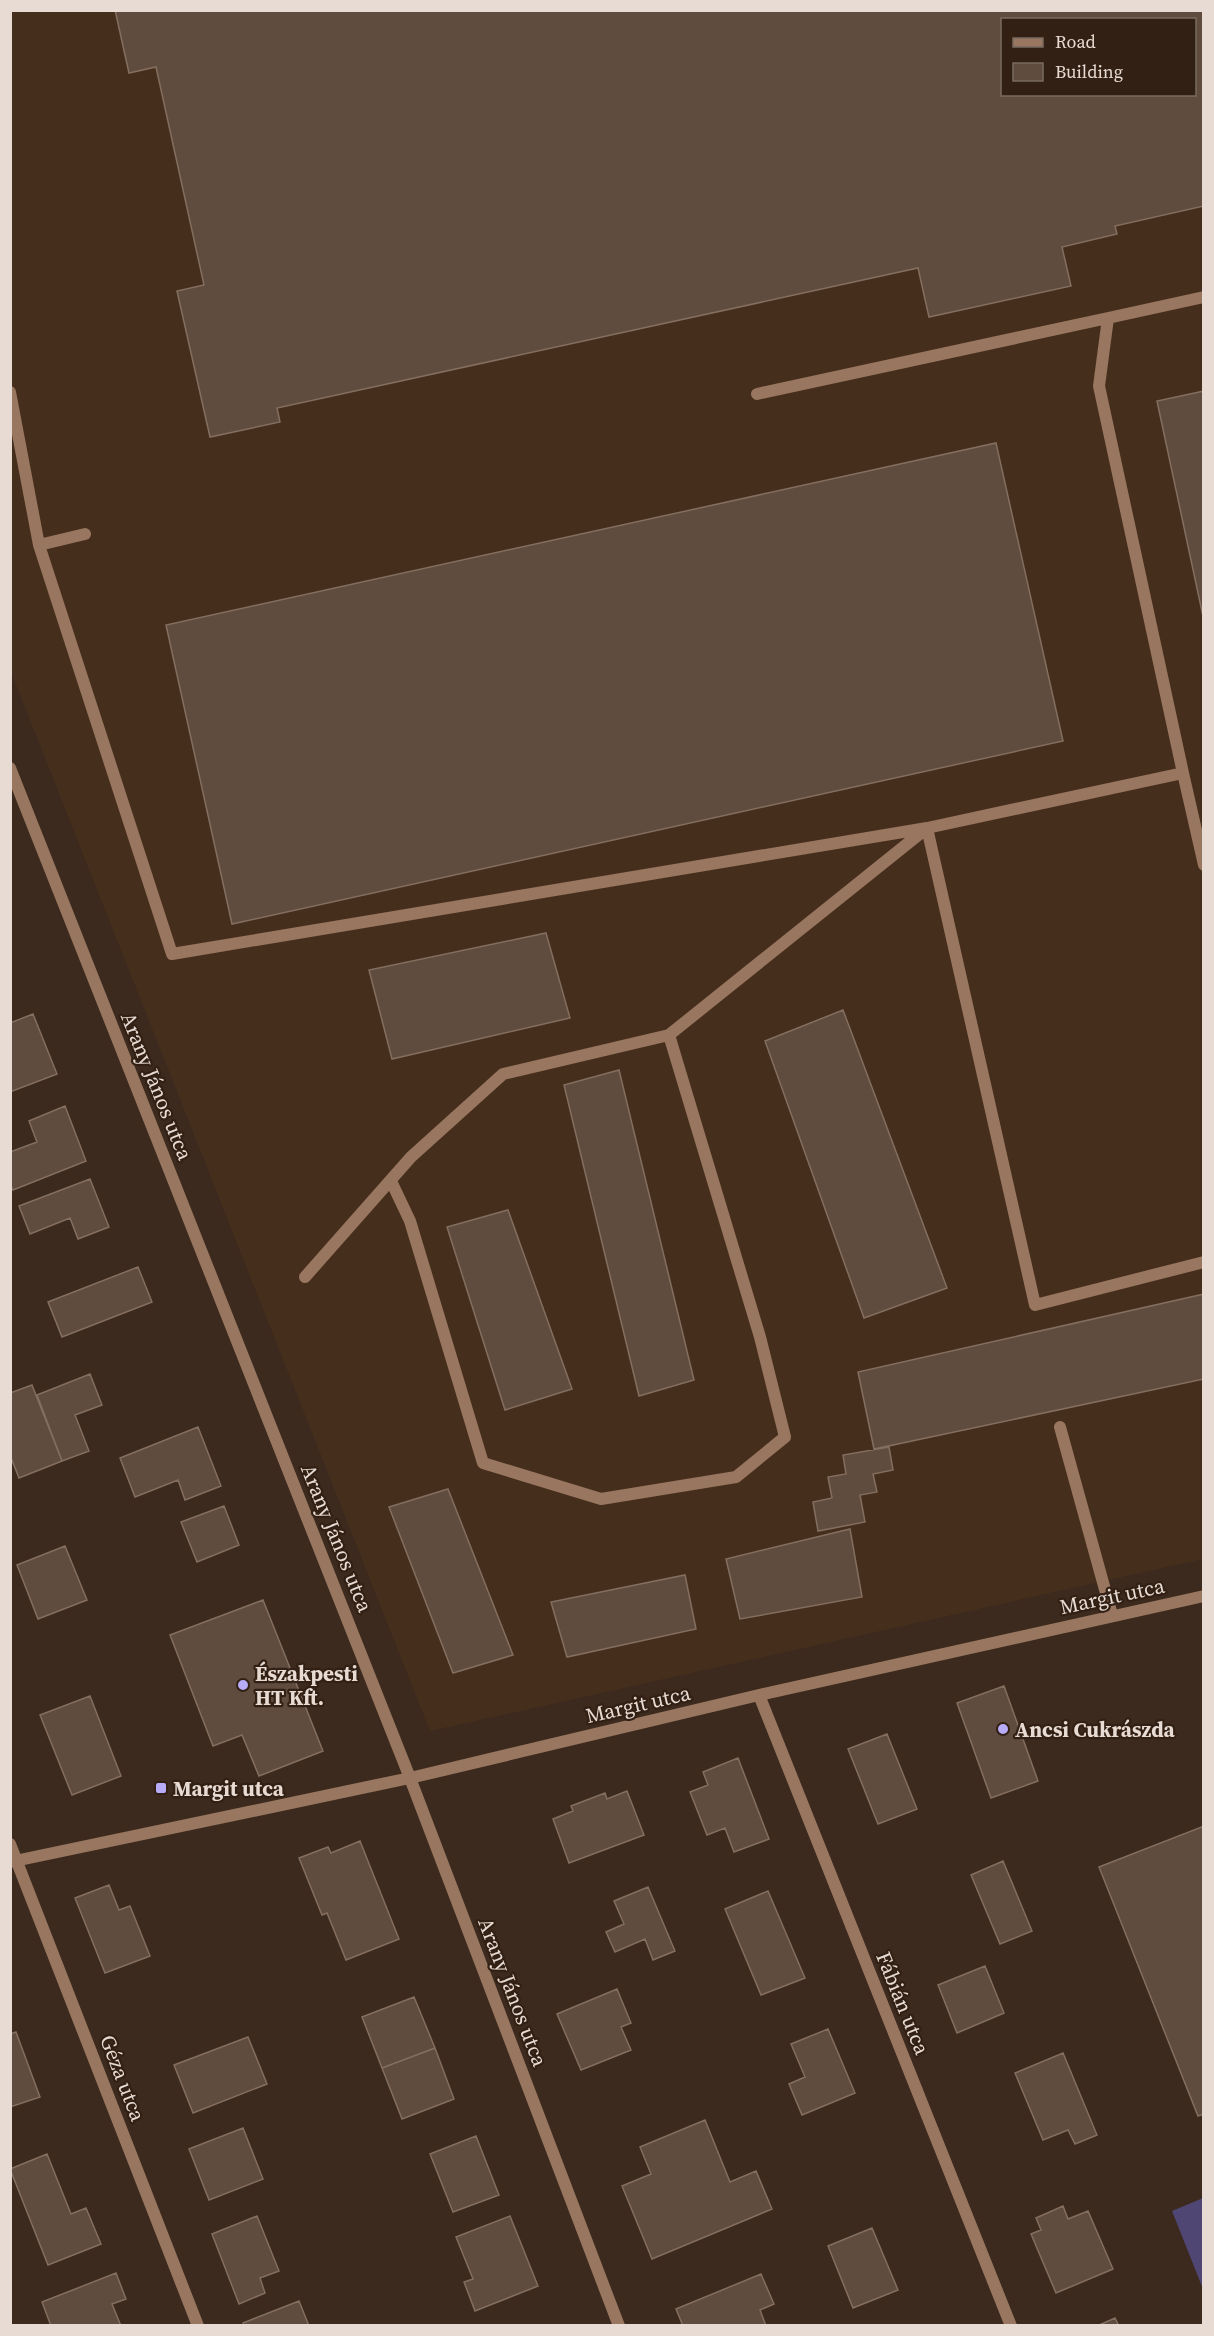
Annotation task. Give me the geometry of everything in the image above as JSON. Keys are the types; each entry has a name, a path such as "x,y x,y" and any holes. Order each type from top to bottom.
{"street":[{"path":"757,394 1203,297"},
{"path":"1108,318 1099,386 1203,865"},
{"path":"10,392 39,545 172,954 927,828 1183,773"},
{"path":"39,545 85,534"},
{"name":"Arany János utca","path":"10,768 410,1778 619,2325"},
{"path":"305,1277 411,1157 503,1074 669,1035 927,828"},
{"path":"927,828 1035,1305 1203,1262"},
{"path":"391,1181 410,1221 483,1463 601,1499 736,1477 785,1437 760,1338 669,1035"},
{"path":"1060,1427 1112,1616"},
{"name":"Margit utca","path":"14,1861 410,1778 759,1695 1203,1596"},
{"name":"Fábián utca","path":"759,1695 1011,2325"},
{"name":"Géza utca","path":"10,1844 14,1861 198,2325"}],"shaded area":[{"path":"11,11 1203,11 1203,1559 430,1731 11,672"},
{"path":"1203,2198 1203,2289 1172,2211"}],"building":[{"path":"115,10 1204,10 1204,206 1115,226 1117,234 1062,247 1071,286 929,317 918,268 277,408 280,422 210,437 177,291 204,285 156,67 129,73"},
{"path":"1204,391 1204,621 1157,401"},
{"path":"996,443 1063,741 232,924 166,625"},
{"path":"546,933 570,1018 392,1059 369,970"},
{"path":"843,1010 947,1288 864,1318 765,1041"},
{"path":"33,1014 57,1074 10,1092 10,1023"},
{"path":"619,1070 694,1380 639,1396 564,1085"},
{"path":"65,1106 86,1161 13,1190 10,1184 10,1152 37,1142 29,1121"},
{"path":"90,1179 109,1227 78,1239 70,1218 30,1234 19,1206"},
{"path":"508,1210 572,1389 505,1410 447,1227"},
{"path":"138,1267 152,1302 62,1337 48,1302"},
{"path":"1204,1294 1204,1379 874,1449 858,1372"},
{"path":"90,1374 102,1405 75,1415 89,1451 62,1461 37,1395"},
{"path":"32,1385 62,1461 19,1478 10,1455 10,1393"},
{"path":"198,1427 221,1486 185,1500 178,1480 135,1497 120,1458"},
{"path":"889,1447 893,1470 873,1474 877,1492 860,1495 865,1522 818,1531 813,1502 832,1498 828,1477 846,1474 843,1455"},
{"path":"448,1489 513,1655 453,1673 389,1507"},
{"path":"224,1506 239,1545 197,1562 181,1522"},
{"path":"850,1529 862,1597 740,1619 726,1559"},
{"path":"65,1546 87,1600 38,1619 17,1565"},
{"path":"685,1575 696,1629 567,1657 551,1602"},
{"name":"Északpesti HT Kft.","path":"263,1600 323,1751 259,1776 242,1735 213,1746 170,1635"},
{"path":"1004,1686 1038,1781 991,1798 957,1703"},
{"path":"90,1696 121,1776 72,1795 40,1715"},
{"path":"887,1734 917,1809 878,1824 848,1749"},
{"path":"738,1758 769,1839 734,1852 725,1828 707,1835 690,1792 708,1785 703,1772"},
{"path":"627,1791 644,1835 569,1863 553,1819 573,1811 571,1806 605,1793 607,1799"},
{"path":"1204,1826 1204,2114 1198,2116 1099,1867"},
{"path":"360,1841 399,1939 346,1960 327,1913 322,1915 299,1858 328,1847 331,1853"},
{"path":"1003,1861 1032,1931 1000,1944 971,1875"},
{"path":"109,1885 119,1910 130,1906 150,1956 105,1973 75,1898"},
{"path":"648,1887 675,1951 653,1960 645,1939 615,1952 606,1932 624,1924 614,1901"},
{"path":"768,1891 805,1978 761,1995 725,1909"},
{"path":"985,1966 1004,2013 957,2033 938,1985"},
{"path":"617,1989 631,2023 621,2027 631,2050 581,2070 557,2014"},
{"path":"414,1997 435,2048 382,2068 362,2017"},
{"path":"828,2029 855,2093 802,2115 789,2084 805,2077 791,2044"},
{"path":"16,2032 40,2097 10,2107 10,2034"},
{"path":"248,2037 267,2084 193,2113 174,2065"},
{"path":"435,2048 454,2099 402,2119 382,2068"},
{"path":"1063,2053 1097,2135 1075,2144 1068,2130 1043,2140 1015,2073"},
{"path":"705,2120 730,2182 756,2171 772,2209 652,2259 622,2186 651,2174 640,2147"},
{"path":"243,2128 263,2179 209,2200 189,2149"},
{"path":"476,2136 499,2195 453,2212 430,2154"},
{"path":"47,2154 71,2214 86,2208 101,2244 48,2265 10,2169"},
{"path":"1063,2206 1068,2219 1088,2211 1113,2269 1056,2293 1031,2234 1041,2230 1036,2218"},
{"path":"257,2216 279,2271 260,2278 265,2293 239,2304 212,2234"},
{"path":"510,2216 538,2286 475,2311 464,2282 473,2279 456,2237"},
{"path":"872,2228 898,2290 853,2308 828,2246"},
{"path":"116,2273 126,2299 112,2304 121,2326 51,2326 42,2302"},
{"path":"761,2274 774,2304 760,2310 766,2326 683,2326 676,2309"},
{"path":"299,2301 309,2326 244,2326 243,2323"},
{"path":"1115,2318 1119,2326 1097,2326"}],"place":[{"name":"Északpesti HT Kft.","path":"243,1685"},
{"name":"Ancsi Cukrászda","path":"1003,1729"},
{"name":"Margit utca","path":"161,1788"}]}
